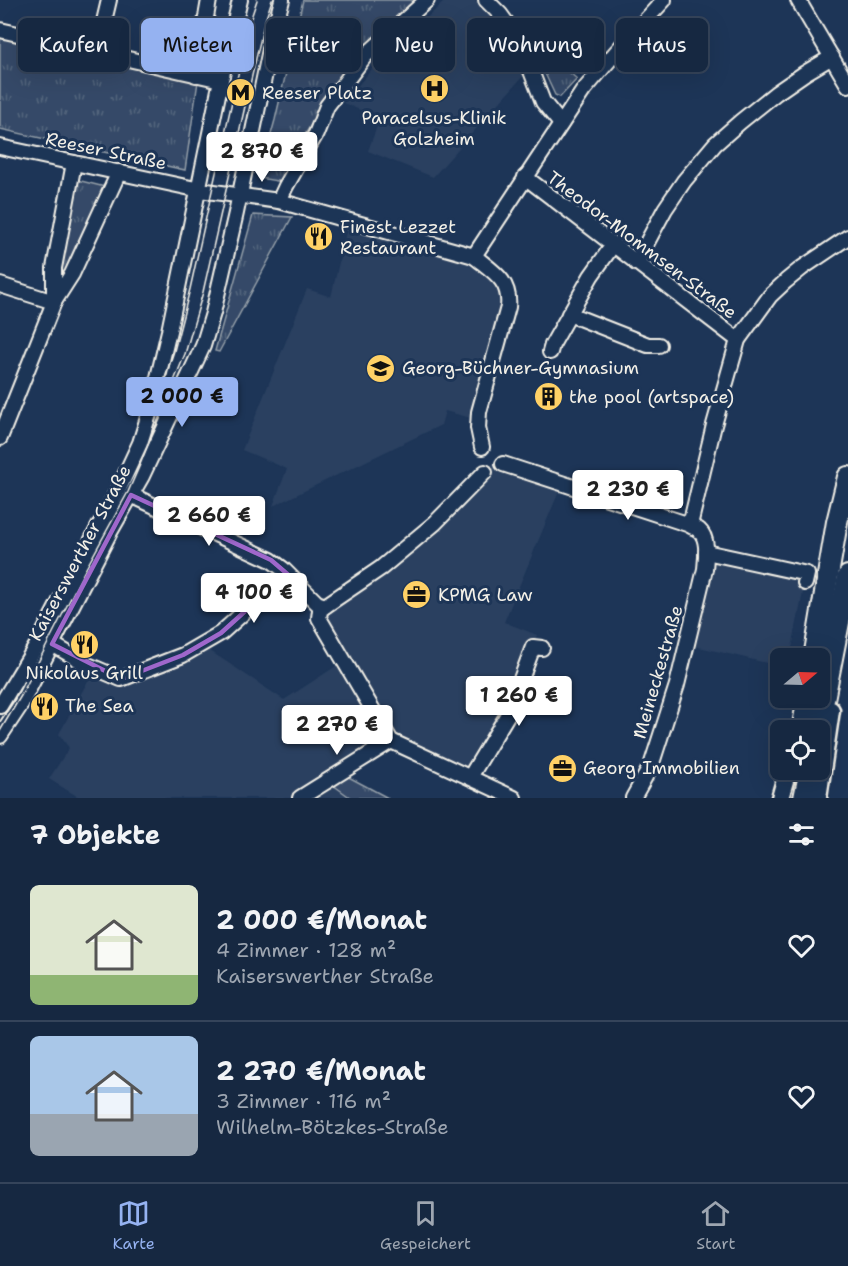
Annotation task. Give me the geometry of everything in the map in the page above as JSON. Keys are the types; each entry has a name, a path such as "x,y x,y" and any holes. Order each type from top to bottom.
{"highway":[{"path":"816,648 837,522 848,477"},
{"path":"820,720 848,576"},
{"path":"792,798 795,780"},
{"path":"804,798 808,780"}],"main road":[{"path":"818,798 844,626 842,607"},
{"path":"780,798 785,780"}],"street":[{"path":"105,18 109,0"},
{"path":"196,75 209,0"},
{"name":"Kaiserswerther Straße","path":"0,706 38,643 140,443 170,331 234,18 240,0"},
{"name":"Kaiserswerther Straße","path":"0,736 20,706 142,476 203,346 221,281 282,0"},
{"path":"279,201 316,134 327,106 365,56 427,0"},
{"path":"486,0 500,14 519,40 543,102 561,124"},
{"path":"482,447 478,428 479,411 509,298 502,279 474,256 583,91 664,0"},
{"path":"798,0 848,86"},
{"path":"0,30 18,34"},
{"path":"636,263 665,209 684,181 715,144 776,93 832,57"},
{"path":"129,59 221,80"},
{"name":"Reeser Straße","path":"0,147 200,190 279,201 474,256"},
{"path":"54,302 54,268 74,163"},
{"path":"1,432 54,302 72,274 119,172"},
{"name":"Theodor-Mommsen-Straße","path":"525,177 738,340"},
{"path":"690,525 714,425 738,340 770,296 786,281 848,237"},
{"path":"550,352 591,276 613,244"},
{"path":"0,285 54,302"},
{"path":"569,314 648,345 658,345"},
{"path":"503,464 690,525 702,536 706,552 807,574 805,583"},
{"path":"485,472 435,523 381,568 325,606 319,613 320,622 392,741 513,798"},
{"path":"130,495 271,560 317,603 325,606"},
{"name":"Meineckestraße","path":"633,798 651,765 677,685 705,569 706,552"},
{"path":"52,644 88,665 121,679 183,655 221,633 273,586 288,582 299,584"},
{"path":"470,777 508,714 533,647 542,648"},
{"path":"300,798 392,741"}],"highlighted area":[{"path":"131,495 271,560 299,584 273,586 221,633 183,655 121,679 52,644"}],"shaded area":[{"name":"Paracelsus-Klinik Golzheim","path":"446,0 476,0 493,18 467,18 467,72 524,72 525,74 433,177 368,151 380,118 343,103 373,68 373,72 455,72 455,18 427,18"},
{"name":"Georg-Büchner-Gymnasium","path":"347,228 464,260 496,281 504,295 505,307 471,418 445,411 441,425 273,506 287,469 242,450 307,289 331,297"},
{"path":"493,463 563,482 504,622 537,635 507,714 469,776 392,742 343,774 388,798 80,798 49,779 69,748 59,734 94,670 121,679 204,647 284,700 344,661 320,622 325,606 487,474"},
{"path":"707,553 807,572 792,648 770,648 770,664 682,643"}],"green space":[{"path":"303,0 422,0 405,18 373,18 373,52 361,65 361,18 299,18"},
{"path":"0,37 18,41 18,72 129,72 129,66 141,68 141,72 158,72 198,81 185,170 0,129"},
{"path":"286,72 354,72 324,104 292,155 283,182 259,178"},
{"path":"544,72 569,72 577,79 560,97 555,95"},
{"path":"77,180 105,187 62,280 59,276"},
{"path":"253,215 292,217 219,352 215,351"},
{"path":"343,774 388,798 351,798 333,785"}],"tram line":[{"path":"160,393 174,351 190,289 250,21 257,0"},
{"path":"0,731 22,694 128,492 185,354 203,292 264,24 272,0"}],"place":[{"name":"Paracelsus-Klinik Golzheim","path":"434,89"},
{"name":"Reeser Platz","path":"241,93"},
{"name":"Finest Lezzet Restaurant","path":"319,237"},
{"name":"Georg-Büchner-Gymnasium","path":"381,368"},
{"name":"the pool (artspace)","path":"548,397"},
{"name":"KPMG Law","path":"417,595"},
{"name":"Nikolaus Grill","path":"84,644"},
{"name":"The Sea","path":"44,706"},
{"name":"Georg Immobilien","path":"562,768"}]}
